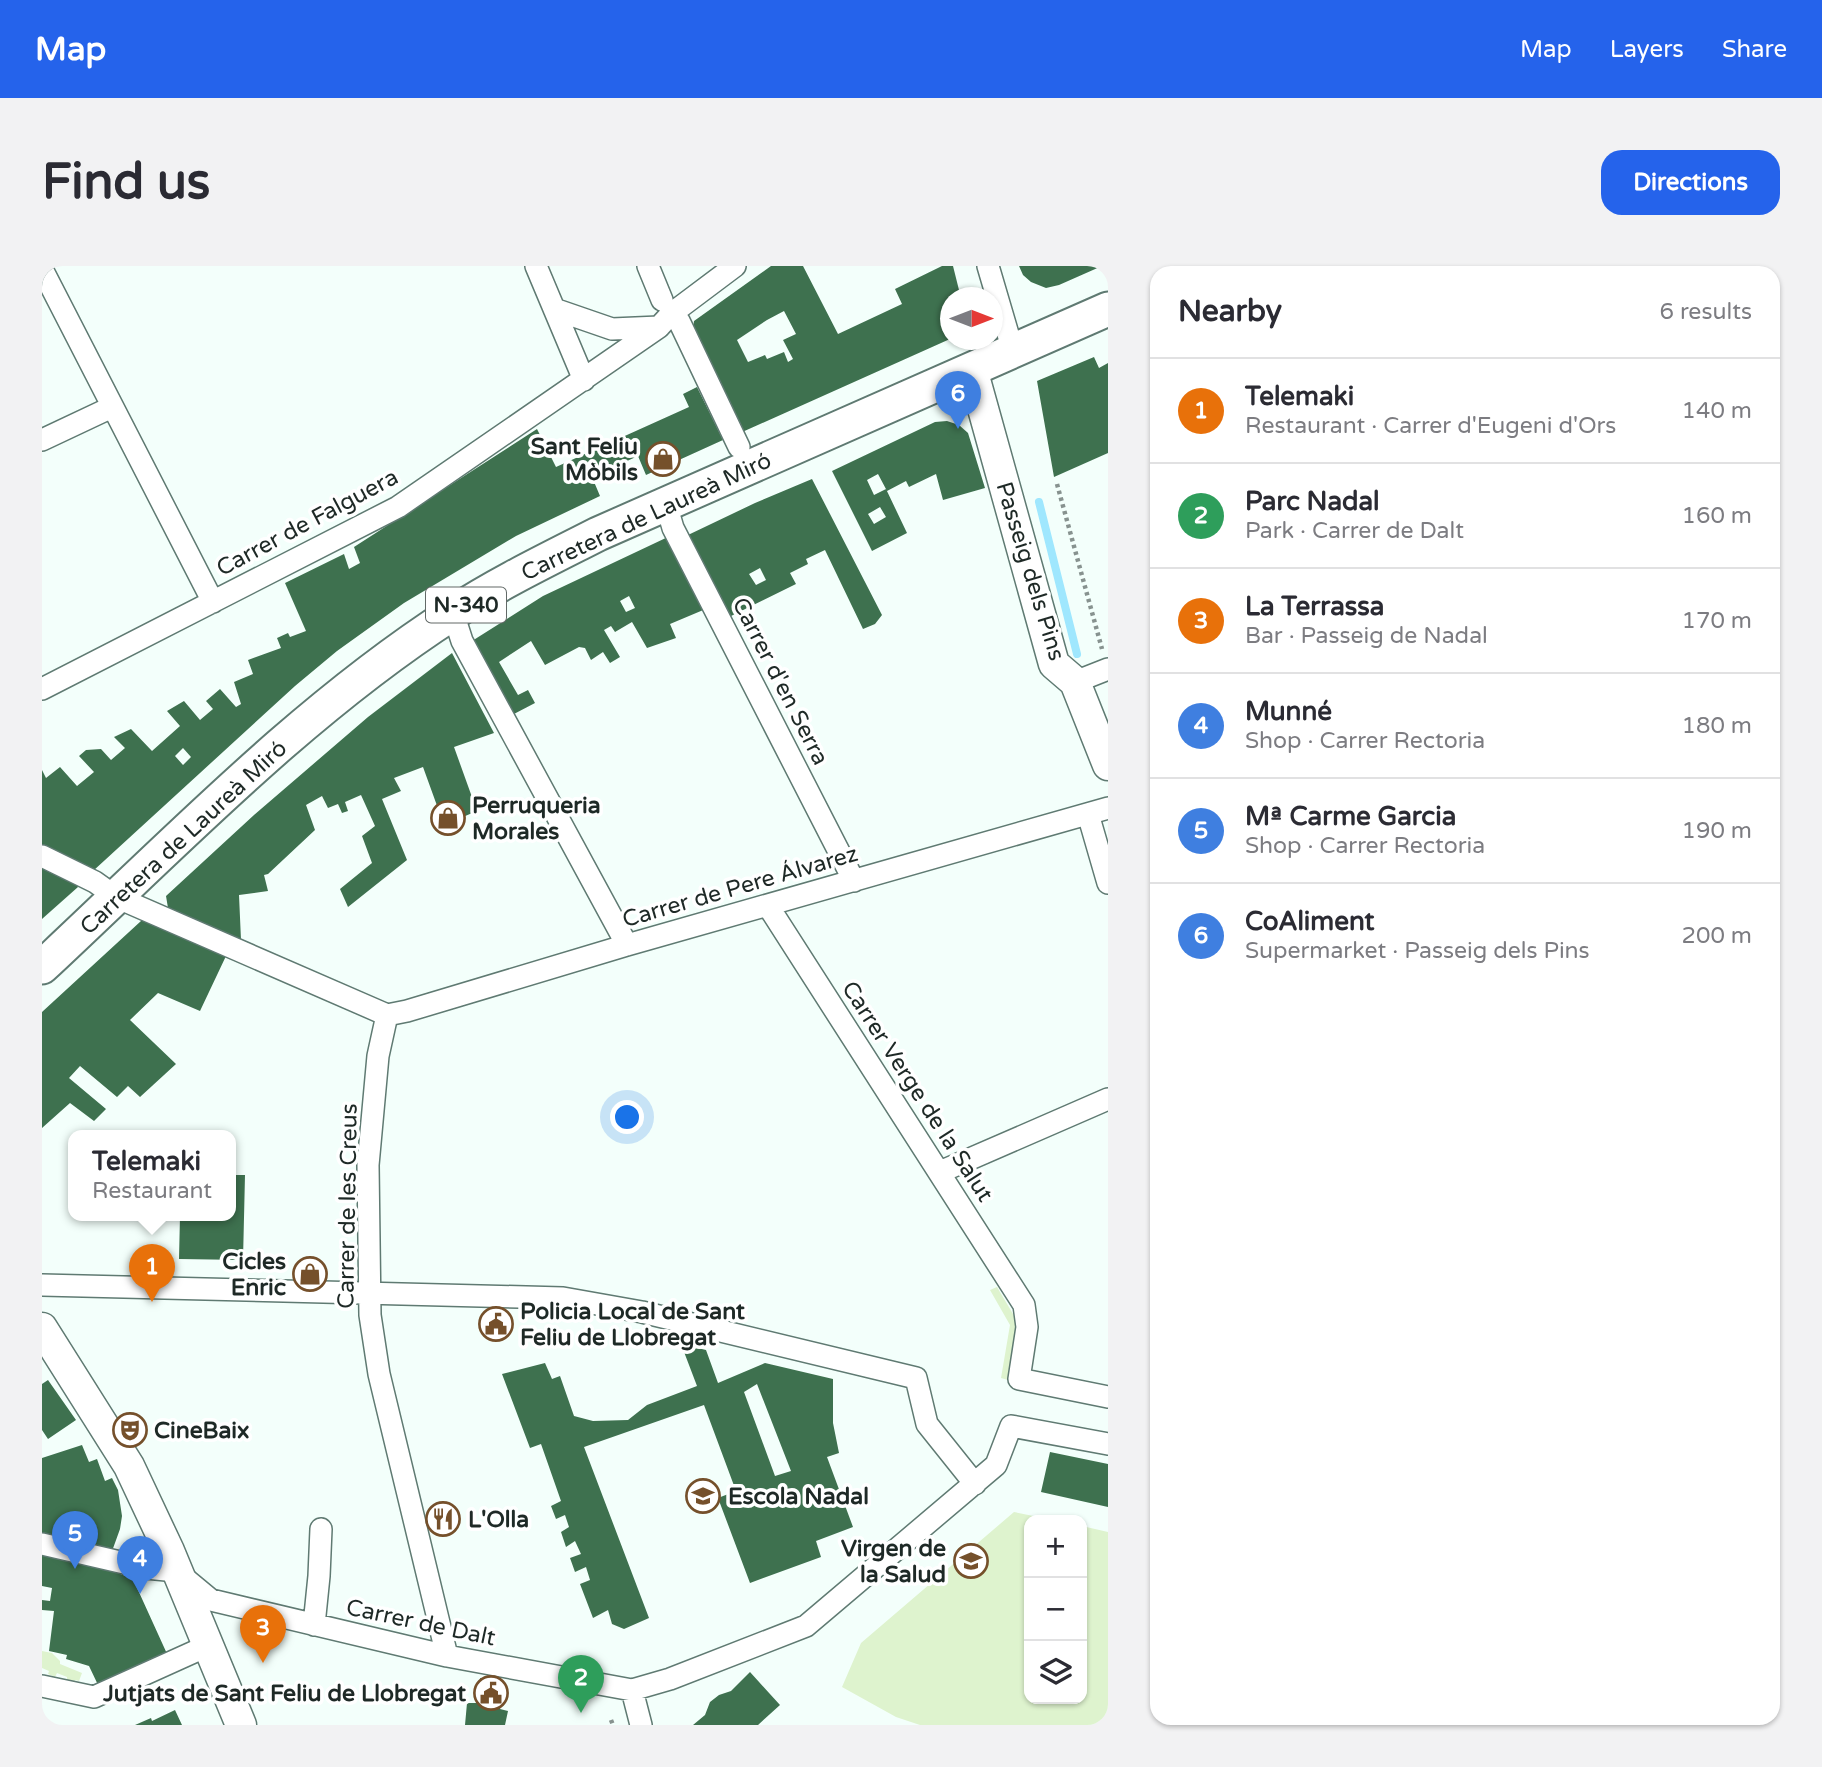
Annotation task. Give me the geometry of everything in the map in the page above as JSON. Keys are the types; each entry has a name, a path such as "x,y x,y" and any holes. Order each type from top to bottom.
{"main road":[{"name":"Carretera de Laureà Miró","path":"42,967 130,903 271,753 376,667 453,613 547,560 666,504 1108,309"}],"street":[{"path":"536,266 584,380"},
{"path":"648,266 662,300"},
{"path":"735,266 671,314 669,324 739,447"},
{"path":"988,266 1013,351"},
{"path":"42,270 213,602"},
{"path":"554,309 612,329 669,324"},
{"name":"Carrer de Falguera","path":"42,688 398,507 669,324"},
{"name":"Passeig dels Pins","path":"972,369 1055,664 1075,682 1108,765"},
{"path":"42,440 113,407"},
{"name":"Carrer d'en Serra","path":"666,504 674,528 854,881"},
{"path":"453,613 462,641 627,945"},
{"path":"1075,682 1107,669"},
{"path":"1098,811 1108,883"},
{"name":"Carrer de Pere Álvarez","path":"387,1014 407,1011 627,945 1098,811"},
{"path":"42,856 130,903 387,1014"},
{"name":"Carrer Verge de la Salut","path":"768,906 1024,1305 1027,1327 1019,1379 1108,1397"},
{"name":"Carrer de les Creus","path":"387,1014 378,1056 368,1165 370,1315 379,1374 447,1656"},
{"path":"940,1172 1108,1099"},
{"path":"42,1285 563,1298 642,1312 916,1378 926,1424 975,1484"},
{"path":"42,1328 129,1466 169,1551 241,1725"},
{"path":"641,1725 632,1690 670,1679 806,1626 996,1465 1011,1426 1108,1444"},
{"path":"314,1625 321,1529"},
{"path":"42,1544 146,1568 176,1571"},
{"name":"Carrer de Dalt","path":"176,1571 211,1600 447,1656 632,1690"},
{"path":"42,1686 94,1697 207,1646"}],"path":[{"path":"1057,484 1107,669"}],"green space":[{"path":"997,1287 1016,1319 1017,1335 1008,1380 1001,1378 1010,1325 990,1290"},
{"name":"Virgen de la Salud","path":"1014,1512 1029,1515 1024,1515 1024,1704 1087,1704 1087,1527 1108,1532 1108,1725 920,1725 896,1717 842,1687 861,1643"},
{"path":"42,1651 52,1653 60,1664 82,1673 79,1681 75,1680 74,1683 57,1673 55,1677 48,1674 49,1671 42,1668"}],"building":[{"path":"771,266 803,266 838,334 902,304 895,289 942,266 953,266 958,287 940,287 940,343 740,433 692,335 694,321","holes":["784,311 796,334 783,340 793,359 788,362 784,352 767,359 765,355 748,362 737,340"]},
{"path":"1019,266 1102,266 1046,288 1031,282 1023,275"},
{"path":"1094,357 1099,368 1108,363 1108,453 1054,477 1037,381"},
{"path":"697,387 723,440 646,475 638,456 592,477 600,496 516,536 404,603 337,651 295,686 93,871 42,847 42,770 46,778 60,767 77,786 94,772 79,756 86,750 101,749 111,760 125,748 114,737 131,729 152,751 180,726 167,711 184,701 200,720 213,709 206,701 220,689 236,707 241,704 234,682 253,674 248,660 281,648 277,638 288,633 290,637 306,631 285,583 344,554 349,569 360,563 354,547 537,429 556,467 689,407 683,394","holes":["183,748 191,757 183,765 175,756"]},
{"path":"947,421 959,425 968,433 985,488 943,500 936,474 909,487 906,481 887,491 907,533 872,551 832,471 935,422","holes":["878,474 886,489 874,495 867,480","880,507 886,517 874,524 868,514"]},
{"path":"812,479 882,615 875,624 863,629 825,550 806,559 808,564 790,573 796,584 731,616 688,535","holes":["760,568 766,580 756,585 749,574"]},
{"path":"670,536 708,608 670,624 676,638 647,648 632,622 615,632 611,626 604,630 620,657 610,663 603,652 591,660 585,648 579,647 545,665 531,641 499,662 518,695 528,690 535,703 512,715 472,641 543,596","holes":["629,596 635,608 626,612 620,601"]},
{"path":"452,653 494,733 454,747 477,811 444,825 423,767 394,778 401,791 382,799 407,860 348,907 340,889 372,863 362,836 375,826 361,795 345,802 348,811 342,813 338,804 328,808 322,796 306,805 315,830 264,875 268,891 239,895 241,940 168,908 166,896 254,815 368,717"},
{"path":"42,868 77,884 78,887 42,919"},
{"path":"141,921 226,956 200,1011 158,993 130,1020 176,1064 140,1097 128,1086 117,1097 80,1066 69,1078 106,1109 94,1121 70,1103 42,1128 42,1012"},
{"path":"236,1175 245,1175 243,1260 179,1259 180,1221 236,1221"},
{"path":"681,1344 706,1350 718,1383 765,1363 833,1379 833,1423 839,1453 827,1457 853,1527 816,1541 821,1557 750,1583 718,1498 736,1491 704,1405 584,1447 649,1618 624,1629 612,1624 608,1610 593,1618 580,1584 590,1580 586,1567 575,1572 570,1558 581,1554 575,1541 566,1547 561,1532 569,1527 565,1515 556,1519 551,1506 561,1501 541,1444 530,1448 502,1374 545,1363 552,1379 560,1376 574,1416 593,1421 628,1420 647,1405 697,1386","holes":["757,1384 791,1471 775,1476 744,1392"]},
{"path":"48,1380 76,1420 48,1439 42,1430 42,1384"},
{"path":"82,1445 89,1462 97,1459 105,1481 112,1478 118,1490 122,1516 111,1554 42,1538 42,1458"},
{"path":"1050,1452 1108,1464 1108,1507 1041,1492"},
{"path":"42,1552 108,1569 133,1579 168,1656 99,1687 89,1666 66,1659 67,1655 49,1651 54,1611 42,1610 42,1600 50,1601 52,1588 42,1586"},
{"path":"750,1672 780,1705 758,1725 693,1725 705,1715 710,1702 731,1691"},
{"name":"Jutjats de Sant Feliu de Llobregat","path":"480,1678 505,1684 500,1709 508,1711 505,1725 465,1725 467,1703 478,1703"},
{"path":"175,1710 182,1725 135,1725 151,1718 152,1721"}],"waterway":[{"path":"1039,502 1077,654"}],"place":[{"name":"CoAliment","path":"958,429"},
{"name":"Sant Feliu Mòbils","path":"663,459"},
{"name":"Perruqueria Morales","path":"448,818"},
{"name":"Cicles Enric","path":"310,1274"},
{"name":"Telemaki","path":"152,1302"},
{"name":"Policia Local de Sant Feliu de Llobregat","path":"496,1324"},
{"name":"CineBaix","path":"130,1430"},
{"name":"Escola Nadal","path":"703,1496"},
{"name":"L'Olla","path":"443,1519"},
{"name":"Virgen de la Salud","path":"971,1561"},
{"name":"Mª Carme Garcia","path":"75,1569"},
{"name":"Munné","path":"140,1594"},
{"name":"La Terrassa","path":"263,1663"},
{"name":"Jutjats de Sant Feliu de Llobregat","path":"491,1693"},
{"name":"Parc Nadal","path":"581,1713"}]}
